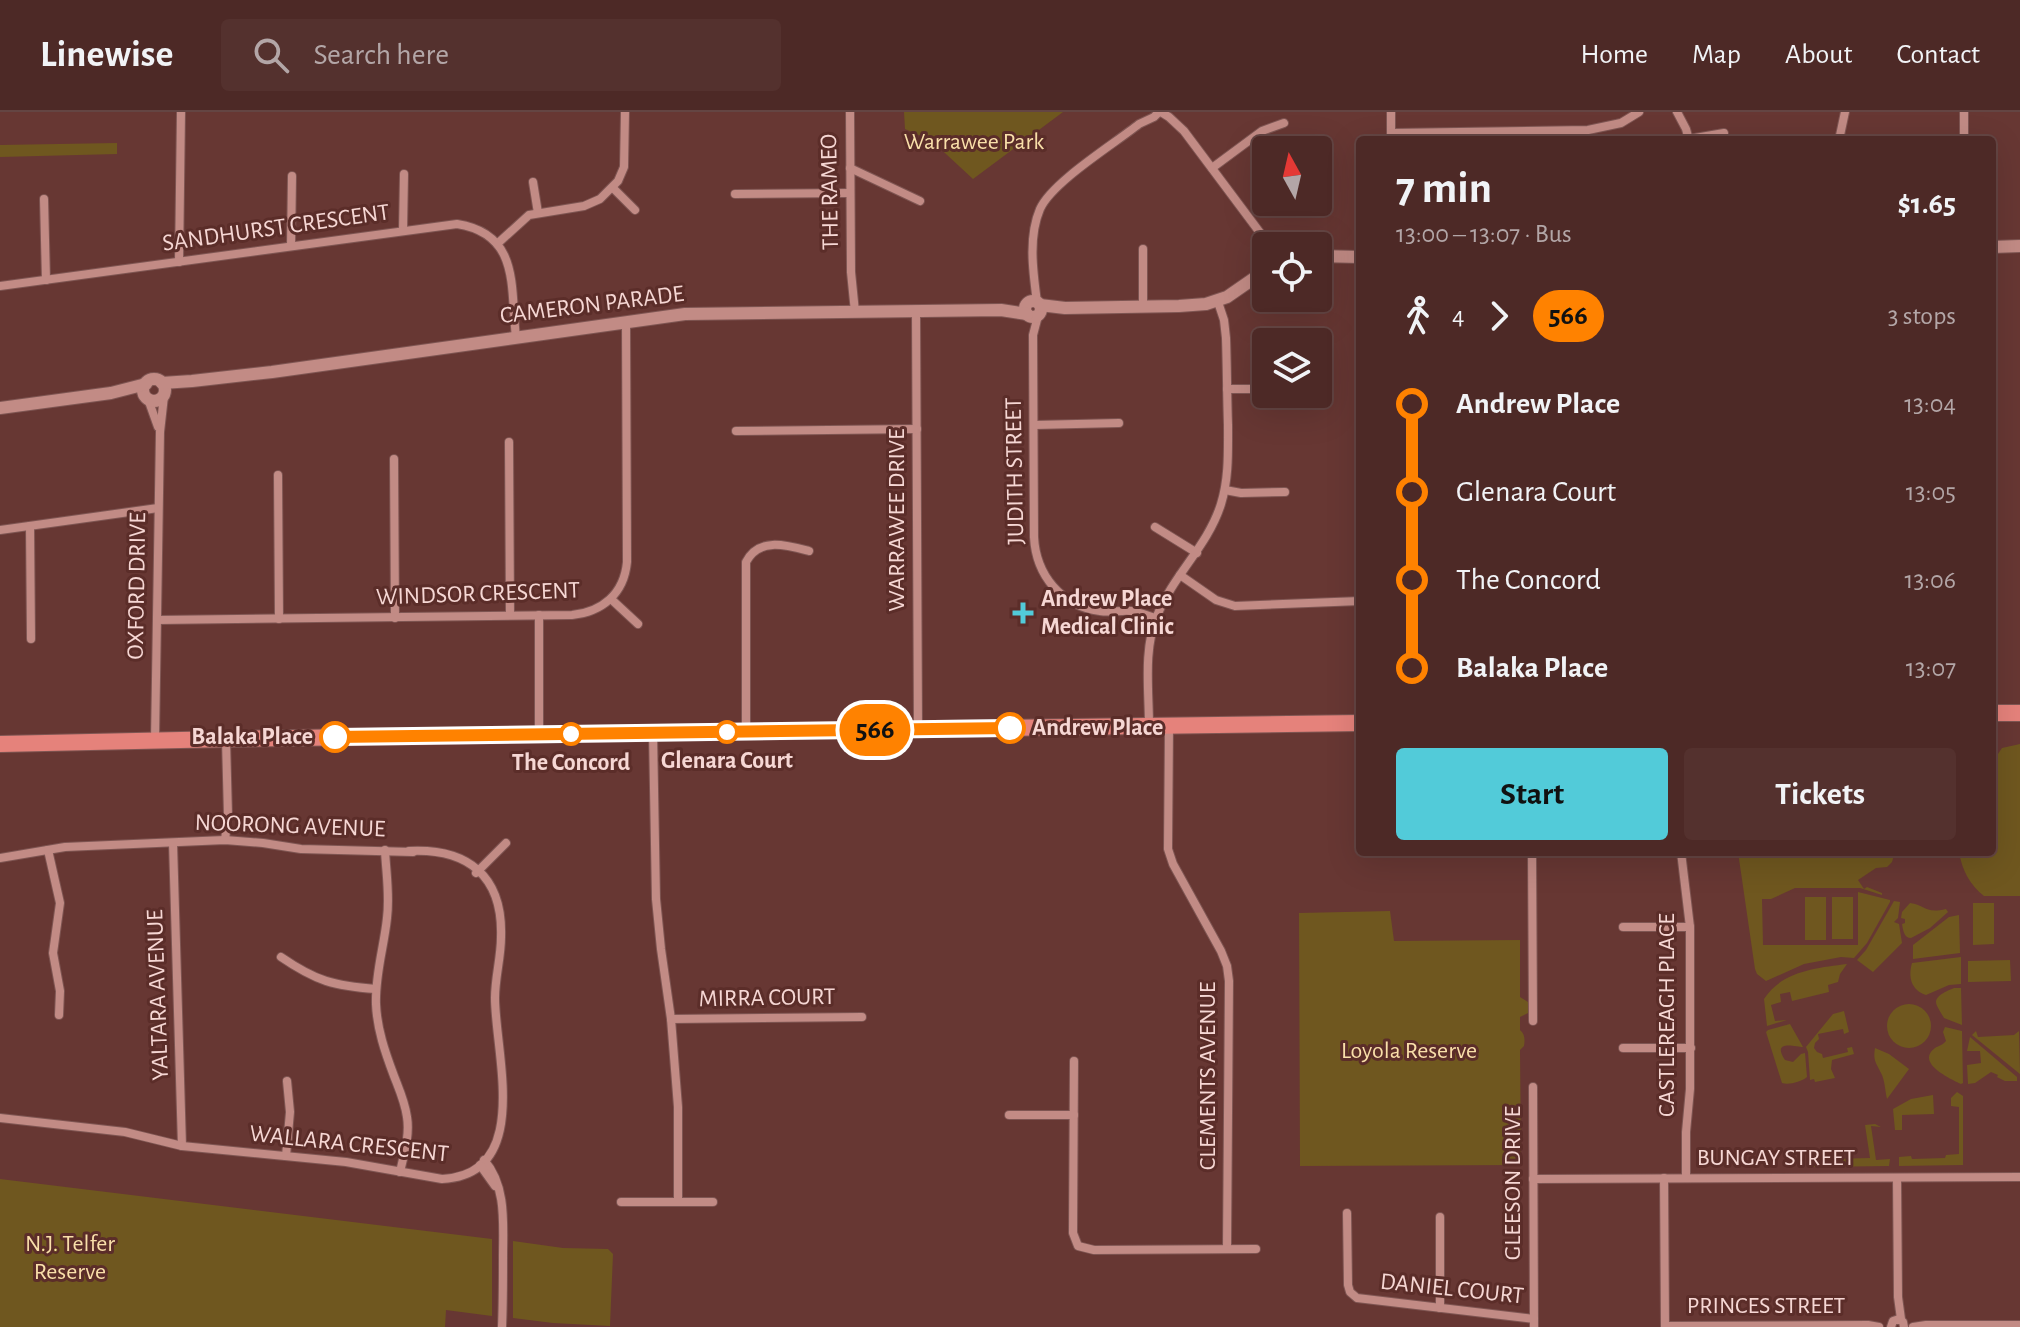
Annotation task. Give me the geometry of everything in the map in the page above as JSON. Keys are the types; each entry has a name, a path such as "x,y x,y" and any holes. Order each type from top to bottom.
{"main road":[{"path":"1996,713 2020,713"},
{"path":"0,744 1356,723"}],"street":[{"path":"179,262 181,112"},
{"path":"520,336 509,267 497,244 524,219 538,213 592,203 613,188 624,167 625,112"},
{"name":"THE RAMEO","path":"850,112 852,312"},
{"name":"JUDITH STREET","path":"1150,112 1139,124 1060,183 1045,199 1036,220 1033,309 1035,547 1045,577 1064,598 1081,607 1108,612 1129,611 1156,618"},
{"path":"1160,112 1184,131"},
{"name":"JUDITH STREET","path":"1139,124 1160,112"},
{"path":"1172,112 1260,232"},
{"path":"1391,112 1391,136 1588,130 1621,123 1639,112"},
{"path":"1677,112 1688,136"},
{"path":"1840,136 1845,112"},
{"path":"1964,112 1964,136"},
{"path":"1212,168 1262,131 1284,123"},
{"path":"1706,136 1724,133"},
{"path":"850,168 920,201"},
{"path":"403,231 404,174"},
{"path":"291,246 292,176"},
{"path":"533,182 538,213"},
{"path":"613,188 635,210"},
{"path":"735,194 850,193"},
{"path":"44,199 46,280"},
{"name":"SANDHURST CRESCENT","path":"0,286 457,224 481,231 497,244"},
{"path":"1996,246 2020,246"},
{"path":"1143,249 1143,307"},
{"path":"1332,256 1356,256"},
{"name":"CAMERON PARADE","path":"164,391 192,381 685,314 1193,306 1218,302 1252,280"},
{"path":"1149,726 1149,652 1156,618 1214,523 1225,490 1228,454 1226,329 1218,302"},
{"name":"WARRAWEE DRIVE","path":"916,311 918,729"},
{"name":"WINDSOR CRESCENT","path":"157,620 581,614 601,606 611,599 623,582 627,562 626,322"},
{"path":"0,408 111,393 146,393 158,401 164,391 154,380 146,393"},
{"path":"1227,389 1252,389"},
{"name":"OXFORD DRIVE","path":"155,740 158,508 164,391"},
{"name":"OXFORD DRIVE","path":"146,393 160,432"},
{"path":"1034,425 1119,423"},
{"path":"736,431 917,429"},
{"path":"509,442 510,615"},
{"path":"394,459 395,618"},
{"path":"278,475 279,619"},
{"path":"1225,490 1241,493 1285,492"},
{"path":"0,530 158,508"},
{"path":"30,526 31,639"},
{"path":"1155,527 1197,553"},
{"path":"746,732 746,562 753,551 765,546 784,545 809,551"},
{"path":"1180,575 1216,600 1235,606 1356,601"},
{"path":"611,599 638,624"},
{"path":"539,615 539,734"},
{"name":"CLEMENTS AVENUE","path":"1169,726 1168,849 1173,864 1221,951 1229,981 1227,1248"},
{"path":"653,733 656,899 678,1107 678,1202"},
{"path":"226,739 229,840"},
{"name":"NOORONG AVENUE","path":"0,860 65,847 229,840 301,849 409,851 449,858 477,872"},
{"name":"YALTARA AVENUE","path":"173,843 182,1146"},
{"path":"502,1327 504,1227 500,1193 482,1162 498,1138 503,1096 495,998 498,958 495,910 477,872 506,843"},
{"path":"48,850 60,903 53,953 60,991 59,1015"},
{"path":"385,850 388,916 376,989 380,1032 408,1119 400,1172"},
{"path":"1532,856 1533,1021"},
{"name":"CASTLEREAGH PLACE","path":"1681,856 1690,927 1691,1048 1686,1178"},
{"path":"1623,927 1690,927"},
{"path":"281,957 326,982 376,989"},
{"name":"MIRRA COURT","path":"671,1019 862,1017"},
{"path":"1623,1048 1691,1048"},
{"path":"1074,1061 1073,1233 1078,1246 1094,1250 1256,1249"},
{"path":"286,1156 290,1112 287,1081"},
{"name":"GLEESON DRIVE","path":"1533,1087 1534,1323"},
{"path":"1009,1115 1074,1115"},
{"name":"WALLARA CRESCENT","path":"0,1118 125,1132 182,1146 346,1162 449,1178 466,1174 482,1162"},
{"name":"BUNGAY STREET","path":"1533,1179 2020,1177"},
{"path":"1664,1178 1665,1327"},
{"path":"1897,1178 1898,1323"},
{"path":"621,1202 713,1202"},
{"name":"DANIEL COURT","path":"1347,1213 1348,1285 1352,1294 1363,1299 1534,1323"},
{"path":"1440,1217 1440,1308"},
{"name":"PRINCES STREET","path":"1665,1327 1898,1323 2020,1325"},
{"name":"PRINCES STREET","path":"1868,1325 1879,1327"},
{"name":"PRINCES STREET","path":"1913,1327 1926,1325"}],"green space":[{"name":"Warrawee Park","path":"904,112 1063,112 973,179 932,141 905,129"},
{"path":"117,143 117,154 0,157 0,145"},
{"path":"2020,744 2020,896 1984,896 1967,877 1960,856 1996,856 1996,757 2002,748"},
{"path":"1739,856 1894,856 1887,867 1876,868 1858,880 1864,889 1867,887 1882,895 1860,888 1795,888 1771,899 1762,899 1763,945 1858,945 1858,892 1890,900 1867,943 1854,958 1841,957 1804,964 1766,981 1755,969"},
{"path":"1805,897 1826,897 1826,940 1805,940"},
{"path":"1832,897 1853,897 1853,939 1832,939"},
{"path":"1894,901 1900,902 1898,918 1894,922 1899,924 1902,943 1873,972 1857,960"},
{"path":"1910,903 1929,910 1946,909 1948,912 1930,928 1909,938 1903,929 1905,919 1901,918"},
{"path":"1973,903 1994,903 1994,944 1973,945"},
{"name":"Loyola Reserve","path":"1390,911 1394,941 1520,940 1520,997 1528,1002 1528,1013 1520,1017 1524,1039 1520,1050 1521,1165 1300,1166 1299,913"},
{"path":"1959,915 1960,953 1913,959 1913,945 1949,917"},
{"path":"1961,957 1961,984 1949,985 1926,995 1914,986 1910,973 1912,963"},
{"path":"2010,960 2011,981 1968,982 1968,961"},
{"path":"1847,964 1838,982 1828,985 1829,992 1792,1001 1790,992 1780,994 1781,1002 1771,1005 1775,1021 1787,1020 1767,1026 1764,999 1780,982 1801,972"},
{"path":"1961,988 1962,1025 1944,1018 1936,1004 1940,995"},
{"path":"1909,1004 1924,1011 1931,1026 1924,1041 1909,1048 1894,1041 1887,1026 1894,1011"},
{"path":"1844,1011 1849,1032 1844,1034 1843,1029 1818,1034 1814,1048 1823,1058 1848,1052 1847,1048 1852,1047 1854,1054 1832,1060 1831,1069 1835,1078 1810,1080 1806,1047 1833,1014"},
{"path":"1790,1024 1803,1047 1786,1046 1781,1053 1785,1060 1793,1062 1805,1053 1807,1077 1785,1084 1782,1083 1766,1032"},
{"path":"1945,1027 1962,1031 1961,1084 1937,1070 1929,1059 1935,1048 1946,1041"},
{"path":"1976,1031 1978,1037 2014,1035 2019,1031 2020,1074 1972,1035"},
{"path":"1970,1037 2017,1077 2017,1081 2005,1081 1991,1072 1968,1084 1967,1065 1981,1063 1980,1051 1967,1051"},
{"path":"1875,1048 1909,1069 1887,1099 1875,1059"},
{"path":"1957,1092 1963,1096 1963,1165 1899,1166 1899,1157 1945,1158 1946,1155 1959,1154 1959,1107 1951,1106 1951,1098"},
{"path":"1933,1095 1934,1114 1902,1115 1902,1130 1895,1130 1893,1109 1911,1099"},
{"path":"1865,1125 1881,1127 1871,1126 1876,1160 1890,1159 1889,1166 1813,1167 1814,1159 1830,1156 1831,1159 1870,1158"},
{"name":"N.J. Telfer Reserve","path":"0,1179 492,1239 492,1316 446,1310 445,1327 0,1327"},
{"path":"513,1241 563,1248 608,1249 613,1254 610,1326 513,1318"}],"bus line":[{"name":"566","path":"335,737 1010,728"}],"place":[{"name":"Andrew Place Medical Clinic","path":"1023,613"},
{"name":"Andrew Place","path":"1010,728"},
{"name":"Glenara Court","path":"727,732"},
{"name":"The Concord","path":"571,734"},
{"name":"Balaka Place","path":"335,737"}]}
